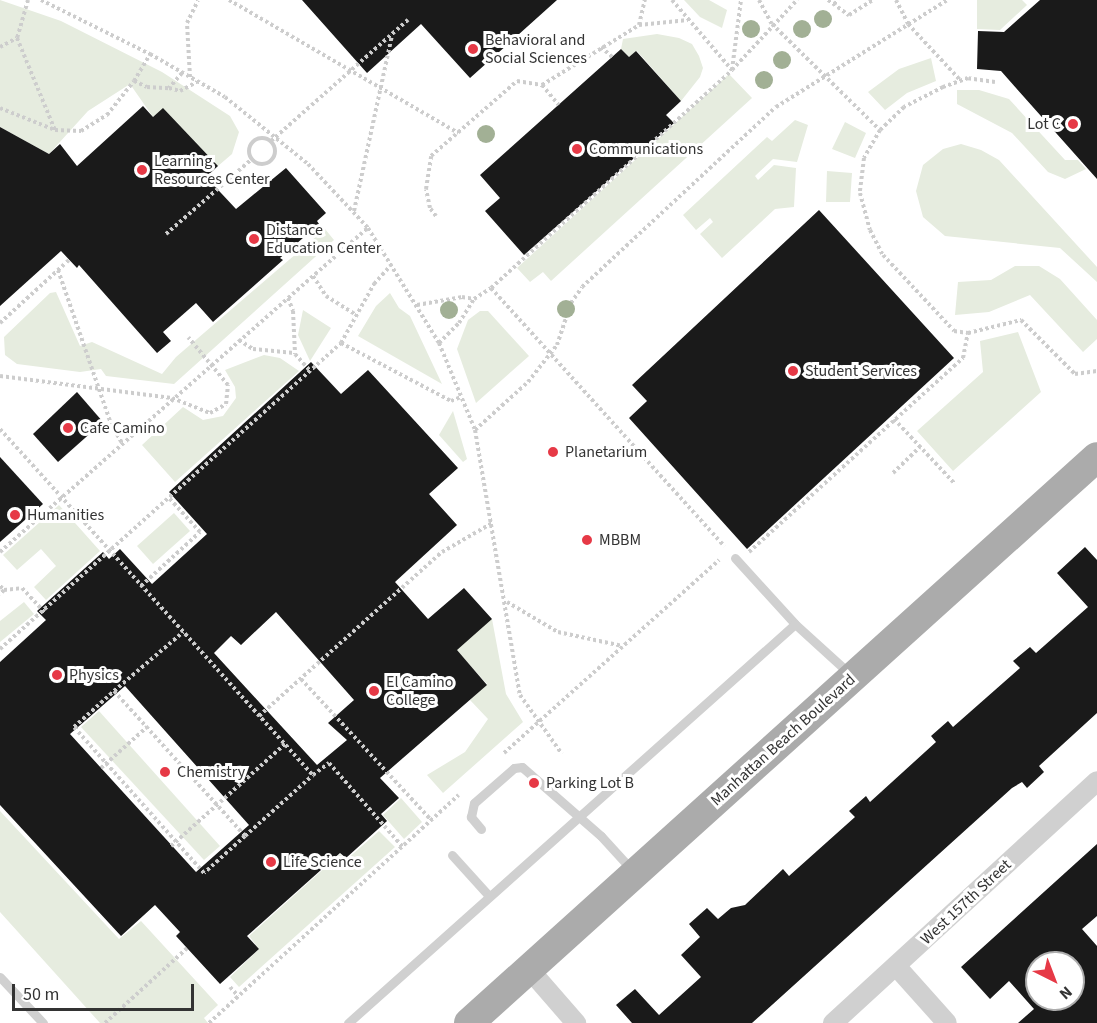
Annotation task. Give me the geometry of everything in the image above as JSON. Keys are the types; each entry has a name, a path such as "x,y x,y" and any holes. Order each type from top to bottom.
{"main road":[{"name":"Manhattan Beach Boulevard","path":"469,1023 1097,457"}],"street":[{"name":"West 157th Street","path":"833,1023 1096,783"},
{"path":"896,966 947,1023"},
{"path":"530,969 576,1023"}],"lane":[{"path":"735,558 795,624 853,676"},
{"path":"348,1023 795,624"},
{"path":"481,829 471,817 474,803 514,768 527,769 579,816 635,873"},
{"path":"452,855 489,896"},
{"path":"0,977 43,1023"}],"path":[{"path":"28,0 17,38 55,130"},
{"path":"41,0 150,54 225,97 279,137 354,211 368,228 439,343 475,430 506,601 520,695 562,754"},
{"path":"190,78 187,23 198,0"},
{"path":"229,0 458,132"},
{"path":"639,25 645,0"},
{"path":"672,0 732,70"},
{"path":"732,70 741,0"},
{"path":"759,0 772,24 880,130"},
{"path":"439,343 459,323 474,299 491,288 732,70 772,24 797,0"},
{"path":"828,0 849,15 873,0"},
{"path":"834,4 838,0"},
{"path":"896,0 908,24 961,81"},
{"path":"475,430 528,382 557,345 571,303 582,287 776,107 947,0"},
{"path":"271,141 275,153 270,160 263,163 252,159 249,151 255,140 271,141 279,137 408,20"},
{"path":"542,85 639,25 688,20"},
{"path":"354,211 393,34"},
{"path":"0,47 17,38"},
{"path":"601,47 612,57"},
{"path":"0,108 55,130 81,131 106,115 134,81 150,54"},
{"path":"169,88 182,73"},
{"path":"134,81 147,87 180,91 197,82"},
{"path":"436,216 430,208 426,189 431,156 517,81 542,85 559,105"},
{"path":"995,82 961,81 904,107 880,130 864,158 860,193 870,230 883,255 954,331 968,333 1021,321 1075,374 1097,371"},
{"path":"166,234 252,159"},
{"path":"0,552 211,363 368,228"},
{"path":"0,323 69,260"},
{"path":"0,649 111,552 341,343 356,315 391,265"},
{"path":"58,270 111,424 122,443"},
{"path":"313,276 326,296 356,315"},
{"path":"491,288 735,558 745,555 963,358 968,333"},
{"path":"417,305 462,297 474,299"},
{"path":"288,298 293,311 295,354 311,372"},
{"path":"0,376 172,398 210,413 226,404 228,385 188,337"},
{"path":"239,340 253,349 295,354"},
{"path":"341,343 451,401 461,397"},
{"path":"894,419 955,484"},
{"path":"0,429 314,775"},
{"path":"893,473 920,447"},
{"path":"141,586 200,532 170,499"},
{"path":"259,716 442,552 492,522"},
{"path":"0,586 4,590"},
{"path":"0,594 4,590 22,588 44,612"},
{"path":"506,601 558,632 622,646"},
{"path":"183,632 74,727 204,873 329,763 402,846"},
{"path":"301,679 431,820"},
{"path":"114,691 245,836"},
{"path":"101,768 147,727"},
{"path":"171,846 285,744"},
{"path":"105,1023 187,948"},
{"path":"230,987 238,996"}],"shaded area":[{"path":"0,0 61,21 162,72 230,116 239,132 232,154 218,166 163,109 153,117 130,84 88,111 49,154 0,127"},
{"path":"684,0 709,0 727,10 722,28 700,17"},
{"path":"977,0 1022,0 1027,5 1000,30 977,29"},
{"path":"657,34 679,38 692,44 699,56 703,68 700,77 681,101 637,51 629,57 621,49 623,39"},
{"path":"931,58 936,81 907,93 885,110 868,92 899,69"},
{"path":"729,74 752,98 551,281 543,272 530,282 517,268"},
{"path":"957,90 979,90 1009,99 1065,160 1078,160 1086,169 1065,179 1048,172 1012,133 957,104"},
{"path":"795,120 808,125 797,162 773,159 755,176 758,180 774,165 796,168 794,207 775,209 722,258 700,234 713,222 710,218 696,230 683,215 767,137 772,141"},
{"path":"845,122 866,133 855,158 832,149"},
{"path":"961,144 981,150 999,160 1097,267 1097,282 1060,248 945,236 923,217 916,191 923,165 943,149"},
{"path":"827,171 852,173 850,202 826,202"},
{"path":"325,229 334,240 174,384 106,376 101,369 80,372 17,364 5,355 4,337 50,293 56,292 80,346 92,342 162,374 176,357"},
{"path":"1015,266 1039,266 1060,279 1097,320 1097,339 1083,352 1030,295 989,312 955,315 958,282 991,280"},
{"path":"390,293 399,308 410,316 442,384 358,336 376,306"},
{"path":"303,310 331,328 310,361 298,335"},
{"path":"480,311 488,311 529,356 476,403 457,349 468,320"},
{"path":"1018,332 1041,392 953,471 917,431 983,372 980,341"},
{"path":"264,355 280,358 299,371 175,482 142,445 183,407 203,420 223,416 236,398 235,387 225,370"},
{"path":"453,411 467,459 463,462 439,435"},
{"path":"59,505 100,551 46,600 34,587 56,566 41,549 17,570 3,555"},
{"path":"174,513 190,531 153,564 137,546"},
{"path":"24,602 34,614 0,642 0,621"},
{"path":"492,619 506,694 523,722 443,793 427,775 465,752 488,719 470,700 487,684 448,641"},
{"path":"99,711 220,846 204,860 81,727"},
{"path":"401,798 422,822 404,839 383,815"},
{"path":"0,811 119,939 141,921 218,1005 204,1018 208,1023 100,1023 0,912"},
{"path":"379,831 395,847 239,987 230,977 259,949 249,936 340,854 346,860"}],"building":[{"name":"Behavioral and Social Sciences","path":"302,0 557,0 470,78 421,24 367,73"},
{"name":"Lot C","path":"1040,0 1097,0 1097,179 1001,71 977,69 978,31 1004,32"},
{"name":"Communications","path":"621,49 629,57 636,51 681,101 666,115 674,123 524,255 485,211 500,198 480,175"},
{"path":"143,106 153,117 163,108 218,166 206,177 236,209 286,168 326,213 317,221 319,224 280,258 283,260 213,322 196,303 163,332 171,341 157,353 79,265 77,268 61,251 0,306 0,127 49,154 60,144 77,166"},
{"name":"Student Services","path":"819,210 954,358 747,549 629,418 647,401 632,385"},
{"path":"311,362 341,394 368,370 458,468 429,494 457,525 395,582 428,619 464,588 492,619 457,650 487,685 380,778 399,798 381,814 387,821 346,858 340,853 247,936 259,949 220,984 176,936 180,932 155,905 121,936 0,805 0,662 46,620 37,611 103,552 109,559 120,549 152,584 207,534 169,492","holes":["276,612 354,700 328,723 347,740 317,765 214,653 231,636 241,645","125,686 249,825 196,872 70,734"]},
{"name":"Cafe Camino","path":"77,392 103,422 58,462 33,434"},
{"name":"Humanities","path":"0,457 43,504 0,542"},
{"path":"1085,547 1097,560 1097,713 1039,766 1044,772 1027,788 1022,782 1012,788 752,1023 632,1023 616,1005 635,989 659,1015 701,977 681,955 700,937 689,924 707,908 718,919 731,908 745,905 783,869 789,876 855,817 849,811 866,796 870,802 936,742 931,736 948,721 953,727 1020,668 1013,661 1030,647 1036,653 1088,607 1057,573"},
{"path":"1097,844 1097,916 1082,929 1097,946 1097,1023 1018,1023 1032,1011 1085,1011 1085,951 1025,951 1025,999 1009,981 990,999 961,967"}],"place":[{"name":"Behavioral and Social Sciences","path":"473,49"},
{"name":"Lot C","path":"1073,124"},
{"name":"Communications","path":"577,149"},
{"name":"Learning Resources Center","path":"142,170"},
{"name":"Distance Education Center","path":"254,239"},
{"name":"Student Services","path":"793,371"},
{"name":"Cafe Camino","path":"68,428"},
{"name":"Planetarium","path":"553,452"},
{"name":"Humanities","path":"15,515"},
{"name":"MBBM","path":"587,540"},
{"name":"Physics","path":"57,675"},
{"name":"El Camino College","path":"374,691"},
{"name":"Chemistry","path":"165,772"},
{"name":"Parking Lot B","path":"534,783"},
{"name":"Life Science","path":"271,862"}]}
